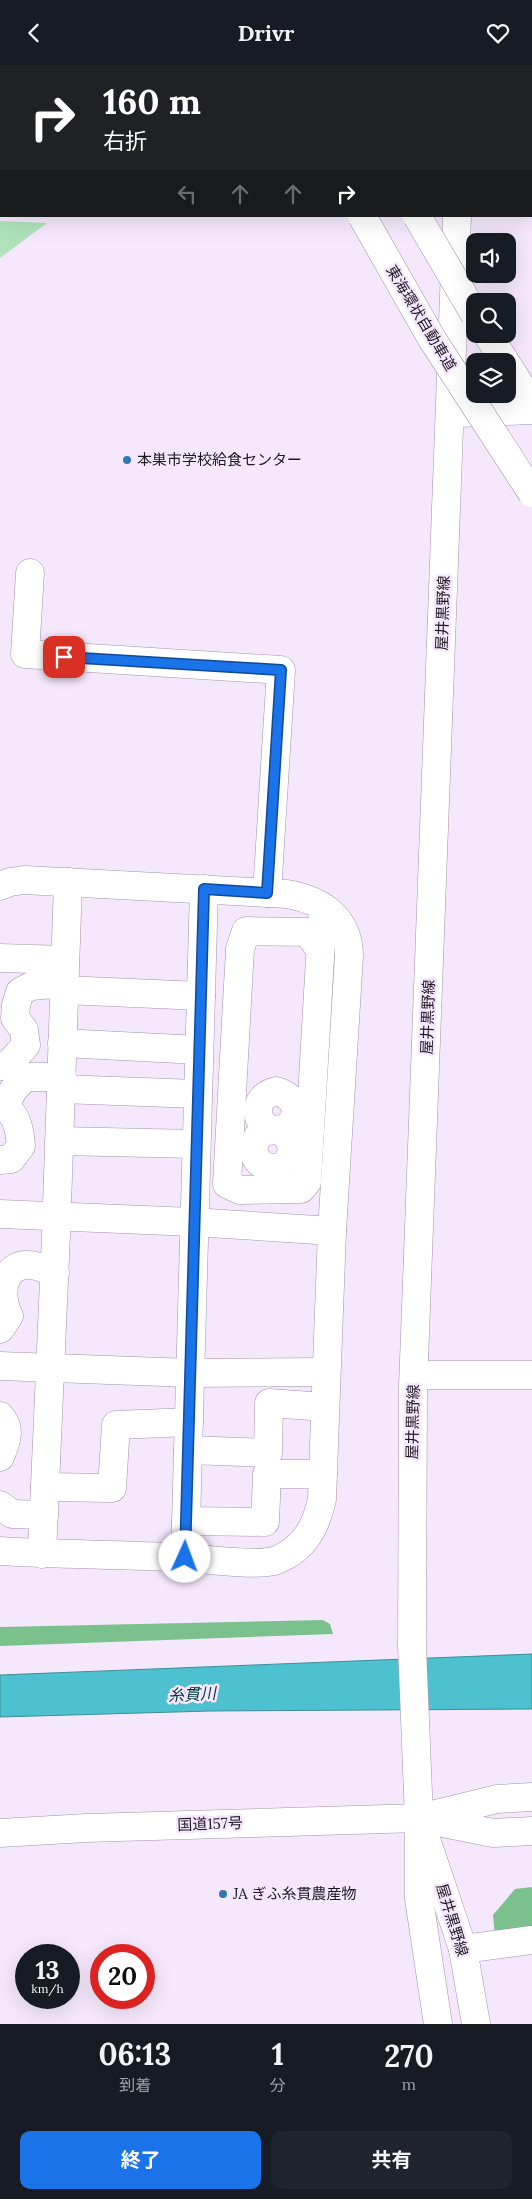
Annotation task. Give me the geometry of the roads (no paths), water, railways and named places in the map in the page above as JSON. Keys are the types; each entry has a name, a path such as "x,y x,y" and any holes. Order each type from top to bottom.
{"main road":[{"name":"東海環状自動車道","path":"363,217 432,339 532,493"},
{"path":"418,217 466,300"},
{"name":"屋井黒野線","path":"438,2024 419,1899 419,1818 412,1646 414,1375 457,217"},
{"path":"516,378 532,404"},
{"path":"450,413 532,410"},
{"path":"30,573 25,654 281,670 267,893"},
{"path":"0,887 10,882 24,880 287,894 308,898 323,907 346,932 349,941 332,1231 322,1499 318,1518 312,1531 291,1553 275,1561 259,1562 185,1557 42,1554 0,1551"},
{"path":"42,1554 55,1273 68,882"},
{"path":"185,1557 193,1222 204,889"},
{"path":"271,1179 301,1189 307,1182 323,907"},
{"path":"233,1090 270,1093 276,1091 288,1096 295,1107 295,1114 289,1125 274,1130 288,1136 292,1148 291,1154 284,1165 271,1179 240,1190 228,1184 240,949 246,931 307,932 320,949"},
{"path":"0,958 65,977 201,996"},
{"path":"0,1066 7,1066 26,1045 24,1030 15,1018 20,992 32,986 65,977"},
{"path":"62,1043 199,1049"},
{"path":"0,1160 11,1159 20,1146 20,1129 10,1111 6,1108 8,1097 14,1088 26,1077 61,1083 198,1094"},
{"path":"59,1141 196,1144"},
{"path":"0,1213 332,1231"},
{"path":"0,1329 9,1316 2,1291 5,1279 13,1270 23,1265 37,1266 55,1273"},
{"path":"0,1366 190,1373 326,1373"},
{"path":"414,1375 532,1375"},
{"path":"188,1450 268,1453 269,1403 325,1407"},
{"path":"0,1416 6,1423 8,1437 0,1457"},
{"path":"45,1487 112,1488 116,1425 189,1422"},
{"path":"186,1521 265,1521 267,1474 323,1474"},
{"path":"0,1505 12,1514 44,1515"},
{"name":"国道157号","path":"0,1833 96,1827 419,1818 497,1799 532,1797"},
{"name":"屋井黒野線","path":"419,1818 464,1949 476,2024"},
{"name":"国道157号","path":"419,1818 493,1833 532,1831"},
{"path":"464,1949 532,1940"}],"water":[{"name":"糸貫川","path":"532,1654 532,1709 211,1711 0,1717 0,1675"}],"place":[{"name":"本巣市学校給食センター","path":"127,460"},
{"name":"JA ぎふ糸貫農産物","path":"223,1894"}]}
